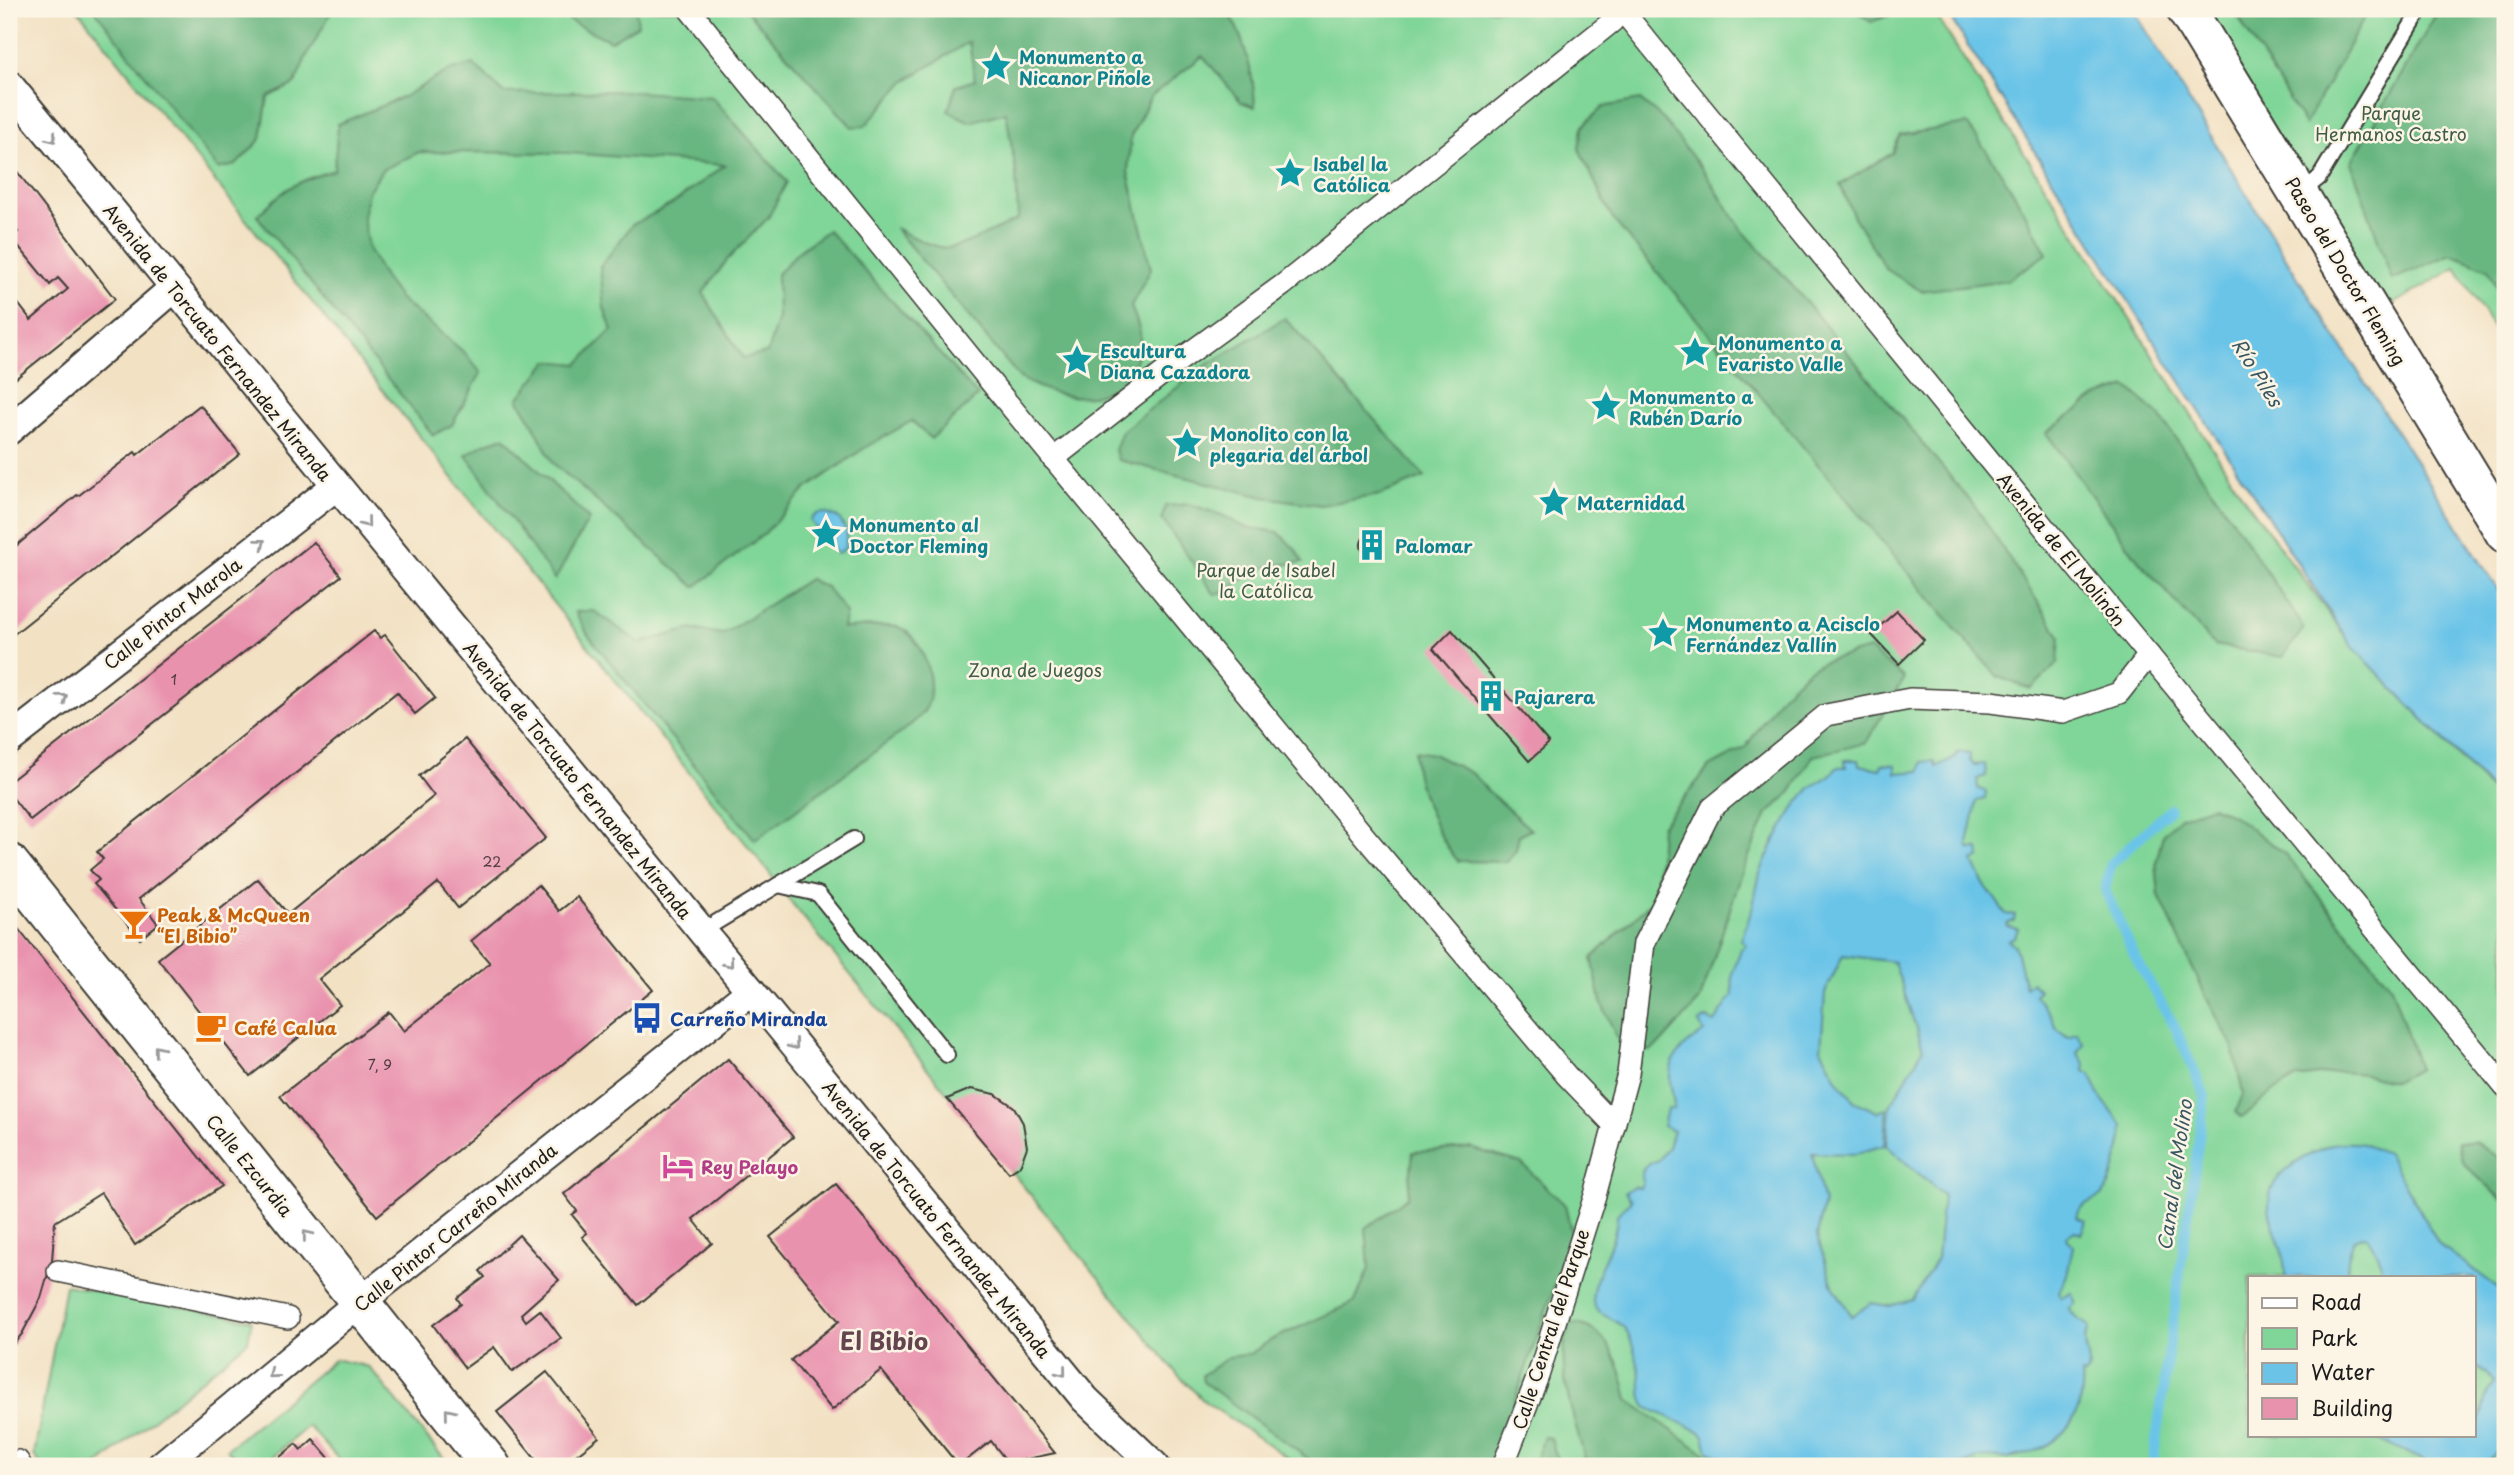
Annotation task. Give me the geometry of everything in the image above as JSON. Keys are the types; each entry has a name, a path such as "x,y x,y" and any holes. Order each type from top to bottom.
{"main road":[{"name":"Paseo del Doctor Fleming","path":"2186,9 2505,533"},
{"name":"Calle Ezcurdia","path":"9,863 491,1466"}],"street":[{"path":"689,9 1053,459 1373,846 1567,1076 1614,1125"},
{"path":"1053,459 1180,360 1283,285 1603,30 1613,21 1614,9"},
{"name":"Avenida de El Molinón","path":"1621,9 2148,655 2505,1087"},
{"name":"Avenida de Torcuato Fernandez Miranda","path":"9,85 1085,1399 1155,1466"},
{"path":"9,430 174,289"},
{"name":"Calle Pintor Marola","path":"9,740 336,486"},
{"name":"Calle Central del Parque","path":"1503,1466 1538,1376 1596,1192 1628,1074 1644,943 1712,808 1826,715 1910,699 1991,702 2063,712 2119,693 2148,655"},
{"name":"Calle Pintor Carreño Miranda","path":"161,1466 360,1302 751,991"},
{"path":"58,1271 288,1318"}],"lane":[{"path":"2300,193 2319,178 2421,9"},
{"path":"702,931 854,839"},
{"path":"778,885 818,894 947,1055"}],"green space":[{"name":"Parque de Isabel la Católica","path":"77,9 1932,9 2244,498 2352,645 2505,805 2505,1466 1300,1466 1204,1401 1178,1375 786,896"},
{"path":"94,9 333,9 306,57 295,84 268,97 261,139 236,165 218,169"},
{"path":"555,9 636,9 638,25 611,41 573,23"},
{"path":"745,9 1228,9 1247,57 1253,81 1255,107 1241,102 1203,56 1151,96 1131,136 1128,172 1151,269 1131,306 1139,330 1137,357 1117,390 1081,397 1063,395 1020,378 895,228 927,243 947,248 972,241 1018,219 1016,173 1006,112 970,122 948,111 956,86 975,80 969,42 905,81 865,126 852,127"},
{"path":"1853,9 1904,9 1905,10 1871,22"},
{"name":"Parque Hermanos Castro","path":"2186,9 2505,9 2505,346 2456,268 2372,316"},
{"path":"2233,9 2369,9 2305,125"},
{"path":"2439,9 2505,9 2505,303 2488,269 2451,254 2392,280 2351,162"},
{"path":"473,64 504,93 623,91 712,97 787,182 768,218 728,259 703,293 743,358 767,353 778,318 777,274 799,251 828,230 978,396 931,439 912,421 866,447 806,489 764,534 695,587 553,463 518,399 548,361 578,364 612,330 604,308 600,267 632,225 672,204 725,165 568,153 419,152 382,170 368,192 363,217 368,248 383,276 400,299 465,353 481,373 452,425 433,435 257,216 292,187 334,170 338,124 403,97 448,71"},
{"path":"1640,100 1662,118 1706,174 1742,230 1786,278 1977,509 2060,636 2058,663 2031,689 1998,677 1956,630 1612,218 1579,149 1582,127 1603,107"},
{"path":"1967,124 2010,187 2047,254 2008,280 1921,291 1886,269 1854,217 1840,185 1892,153 1900,135"},
{"path":"1285,318 1425,477 1380,495 1321,505 1263,497 1118,460 1115,450 1122,431 1202,368"},
{"path":"2127,387 2159,415 2304,628 2283,657 2214,645 2139,561 2046,433 2096,397"},
{"path":"504,437 589,519 555,580 466,455 484,444"},
{"path":"1189,504 1224,516 1244,527 1278,532 1297,551 1303,562 1261,568 1215,595 1162,519 1165,506"},
{"path":"809,579 826,587 846,613 843,628 894,626 907,632 915,640 926,662 929,699 924,711 907,728 755,840 588,635 575,612 594,611 640,643 691,629 723,634"},
{"path":"1869,649 1904,678 1866,743 1813,756 1790,793 1767,814 1743,870 1700,1000 1663,1041 1650,1051 1622,1049 1601,1002 1592,958 1653,900 1661,826 1709,767 1745,748 1780,697 1809,669 1826,661"},
{"path":"1415,751 1433,754 1473,774 1531,830 1519,835 1516,850 1506,862 1458,861 1442,838 1428,809 1418,778"},
{"path":"2212,806 2234,816 2285,854 2391,986 2419,1069 2394,1082 2365,1074 2340,1072 2297,1078 2273,1092 2242,1118 2236,1112 2243,1094 2233,1047 2207,999 2159,896 2156,863 2163,834 2180,817"},
{"path":"2457,1142 2475,1142 2505,1164 2505,1203 2464,1164"},
{"path":"1471,1148 1521,1163 1565,1205 1572,1236 1492,1466 1318,1466 1203,1382 1202,1375 1229,1357 1250,1354 1271,1340 1355,1302 1369,1268 1366,1228 1408,1197 1413,1152"},
{"path":"65,1285 252,1320 248,1341 97,1466 42,1466 34,1455"},
{"path":"1570,1323 1595,1332 1604,1340 1622,1375 1628,1400 1719,1466 1587,1466 1565,1376 1565,1340"},
{"path":"335,1359 369,1367 450,1466 345,1466 308,1426 262,1466 241,1466 227,1449"},
{"path":"1544,1437 1551,1438 1559,1466 1533,1466"}],"water":[{"name":"Río Piles","path":"1945,9 2133,9 2303,286 2505,600 2505,803 2351,645 2155,343"},
{"path":"824,513 839,518 847,532 845,548 837,554 810,520 817,514"},
{"path":"1959,752 1970,754 1970,761 1974,765 1985,764 1986,776 1977,779 1978,789 1986,791 1985,799 1977,801 1969,849 1979,849 1980,857 1973,861 1982,881 2006,914 2015,915 2014,921 2007,926 2018,929 2015,937 2008,940 2015,946 2025,987 2032,982 2039,990 2035,995 2050,1014 2056,1028 2068,1037 2077,1033 2084,1044 2077,1052 2085,1064 2084,1071 2091,1075 2099,1095 2123,1126 2119,1153 2106,1191 2083,1205 2077,1217 2086,1221 2081,1234 2075,1231 2067,1236 2073,1246 2067,1275 2059,1292 2061,1298 2071,1293 2076,1303 2069,1309 2076,1318 2089,1326 2085,1339 2089,1367 2086,1376 2082,1375 2078,1408 2063,1432 2039,1449 2008,1458 1980,1458 1964,1466 1930,1462 1908,1466 1768,1466 1747,1460 1734,1463 1708,1451 1704,1436 1699,1431 1646,1407 1630,1338 1620,1324 1603,1315 1595,1307 1595,1282 1614,1235 1617,1215 1631,1200 1625,1192 1634,1186 1640,1188 1643,1170 1659,1160 1668,1147 1673,1131 1663,1126 1667,1109 1674,1109 1670,1081 1672,1064 1685,1046 1704,1032 1699,1023 1707,1018 1714,1023 1733,995 1732,974 1741,949 1746,945 1741,940 1752,909 1760,873 1775,840 1797,803 1811,787 1838,767 1846,767 1845,760 1858,760 1859,765 1880,769 1882,764 1896,765 1896,773 1920,771 1922,762 1934,761 1936,767 1954,758","holes":["1843,955 1894,962 1923,1049 1890,1106 1887,1146 1943,1195 1937,1258 1913,1300 1889,1306 1871,1303 1852,1316 1833,1286 1817,1236 1824,1203 1812,1153 1855,1154 1885,1145 1887,1108 1877,1112 1854,1101 1837,1079 1821,1049 1825,993"]},
{"path":"2336,1143 2360,1143 2387,1153 2439,1244 2505,1293 2505,1443 2491,1459 2470,1466 2435,1466 2388,1444 2360,1436 2476,1436 2476,1423 2482,1414 2493,1381 2486,1372 2476,1366 2476,1276 2383,1276 2379,1256 2367,1237 2361,1236 2354,1239 2351,1248 2348,1276 2285,1276 2282,1253 2270,1214 2270,1193 2287,1169"}],"building":[{"path":"9,161 115,299 15,379 9,371 9,292 31,320 68,289 58,278 50,285 11,237 18,232 11,222 9,224"},
{"path":"200,405 240,454 9,638 9,552 77,495 135,452 137,455"},
{"name":"Palomar","path":"1372,534 1380,537 1383,545 1380,553 1372,556 1364,553 1361,545 1364,537"},
{"path":"314,542 341,576 30,820 9,793 9,782"},
{"path":"1897,611 1924,640 1899,664 1871,634"},
{"name":"Pajarera","path":"1452,630 1549,743 1529,761 1433,649"},
{"path":"374,631 380,638 385,635 435,698 415,714 397,692 139,899 158,924 140,939 94,884 99,880 90,870 103,859 97,852"},
{"path":"465,739 546,838 458,908 438,883 319,979 340,1005 250,1076 158,959 258,879 288,914 434,796 419,776"},
{"path":"538,885 559,911 577,897 653,990 377,1216 280,1096 389,1012 404,1031 490,963 471,941"},
{"path":"16,926 222,1186 135,1245 101,1193 55,1222 52,1260 41,1298 22,1334 9,1350 9,931"},
{"name":"Rey Pelayo","path":"728,1059 793,1137 693,1219 712,1243 638,1305 582,1237 587,1233 572,1215 577,1211 564,1194"},
{"path":"971,1089 995,1094 1014,1107 1023,1123 1027,1147 1020,1166 1009,1173 947,1099"},
{"path":"836,1184 1055,1453 1008,1463 991,1441 959,1466 881,1370 832,1410 791,1360 839,1321 770,1237"},
{"path":"519,1235 559,1280 521,1314 526,1321 540,1310 561,1338 512,1372 494,1347 465,1368 433,1325 461,1304 457,1298 485,1277 480,1271"},
{"path":"547,1372 599,1437 562,1466 541,1466 497,1412"},
{"path":"313,1439 336,1466 269,1466 296,1444 301,1450"}],"waterway":[{"name":"Canal del Molino","path":"2150,1466 2153,1462 2205,1096 2177,1031 2134,955 2105,890 2111,864 2170,809"}],"place":[{"name":"Monumento a Nicanor Piñole","path":"996,66"},
{"name":"Isabel la Católica","path":"1290,173"},
{"name":"Monumento a Evaristo Valle","path":"1695,352"},
{"name":"Escultura Diana Cazadora","path":"1077,360"},
{"name":"Monumento a Rubén Darío","path":"1606,406"},
{"name":"Monolito con la plegaria del árbol","path":"1187,443"},
{"name":"Maternidad","path":"1554,502"},
{"name":"Monumento al Doctor Fleming","path":"826,534"},
{"name":"Palomar","path":"1372,545"},
{"name":"Monumento a Acisclo Fernández Vallín","path":"1663,633"},
{"name":"Pajarera","path":"1491,696"},
{"name":"Peak & McQueen “El Bibio”","path":"134,924"},
{"name":"Carreño Miranda","path":"647,1018"},
{"name":"Café Calua","path":"211,1027"},
{"name":"Rey Pelayo","path":"678,1166"}],"district":[{"name":"El Bibio","path":"884,1340"}],"park label":[{"name":"Zona de Juegos","path":"1035,669"}]}
